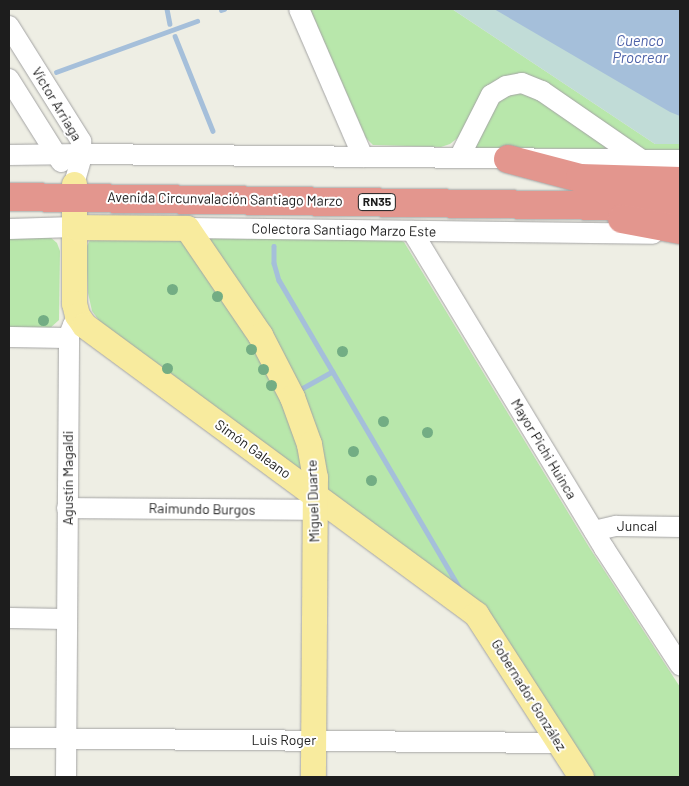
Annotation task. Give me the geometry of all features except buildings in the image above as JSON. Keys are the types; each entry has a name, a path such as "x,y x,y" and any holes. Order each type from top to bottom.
{"highway":[{"path":"508,158 580,178 680,181"},
{"name":"Avenida Circunvalación Santiago Marzo","path":"9,183 74,190 402,202 680,207"},
{"name":"Avenida Circunvalación Santiago Marzo","path":"9,197 74,190 680,192"},
{"path":"402,202 485,219 615,218 680,230"}],"main road":[{"name":"Agustín Magaldi","path":"74,190 74,328"},
{"name":"Colectora Santiago Marzo Este","path":"74,227 187,228"},
{"name":"Miguel Duarte","path":"187,228 249,317 282,376 309,444 315,470 322,505 313,777"},
{"name":"Simón Galeano","path":"74,328 98,336 322,505 476,614"},
{"name":"Gobernador González","path":"476,614 558,742 575,774"}],"street":[{"path":"299,9 363,157"},
{"name":"Víctor Arriaga","path":"9,26 80,139 82,154 74,190"},
{"name":"Víctor Arriaga","path":"9,79 56,154 74,190"},
{"path":"459,158 491,95 506,86 522,83 542,91 642,160"},
{"path":"9,155 82,154 680,160"},
{"name":"Colectora Santiago Marzo Este","path":"9,229 74,227"},
{"name":"Colectora Santiago Marzo Este","path":"187,228 680,234"},
{"name":"Mayor Pichi Huinca","path":"412,231 594,530 680,665"},
{"path":"9,337 74,328"},
{"name":"Agustín Magaldi","path":"66,777 67,508 74,328"},
{"name":"Raimundo Burgos","path":"67,508 322,505"},
{"name":"Juncal","path":"594,530 616,526 680,527"},
{"path":"9,618 67,619"},
{"name":"Luis Roger","path":"9,738 558,742"}],"green space":[{"path":"310,9 452,9 655,144 680,144 680,150 645,150 599,139 605,149 475,148 460,136 450,144 441,147 373,145 366,138"},
{"path":"50,237 57,243 60,251 59,320 49,329 9,329 9,238"},
{"path":"179,238 238,315 297,431 302,472 103,326 92,311 88,293 86,248 90,240"},
{"path":"394,238 404,242 589,547 680,687 680,777 594,777 500,630 330,495 208,239"}],"shaded area":[{"path":"452,9 680,9 680,144 655,144"}],"water":[{"name":"Cuenco Procrear","path":"494,9 680,9 680,116 670,112"}],"waterway":[{"path":"167,9 170,24"},
{"path":"56,72 197,21"},
{"path":"175,36 213,131"},
{"path":"274,246 274,263 279,280 461,590"},
{"path":"299,390 332,372"}]}
